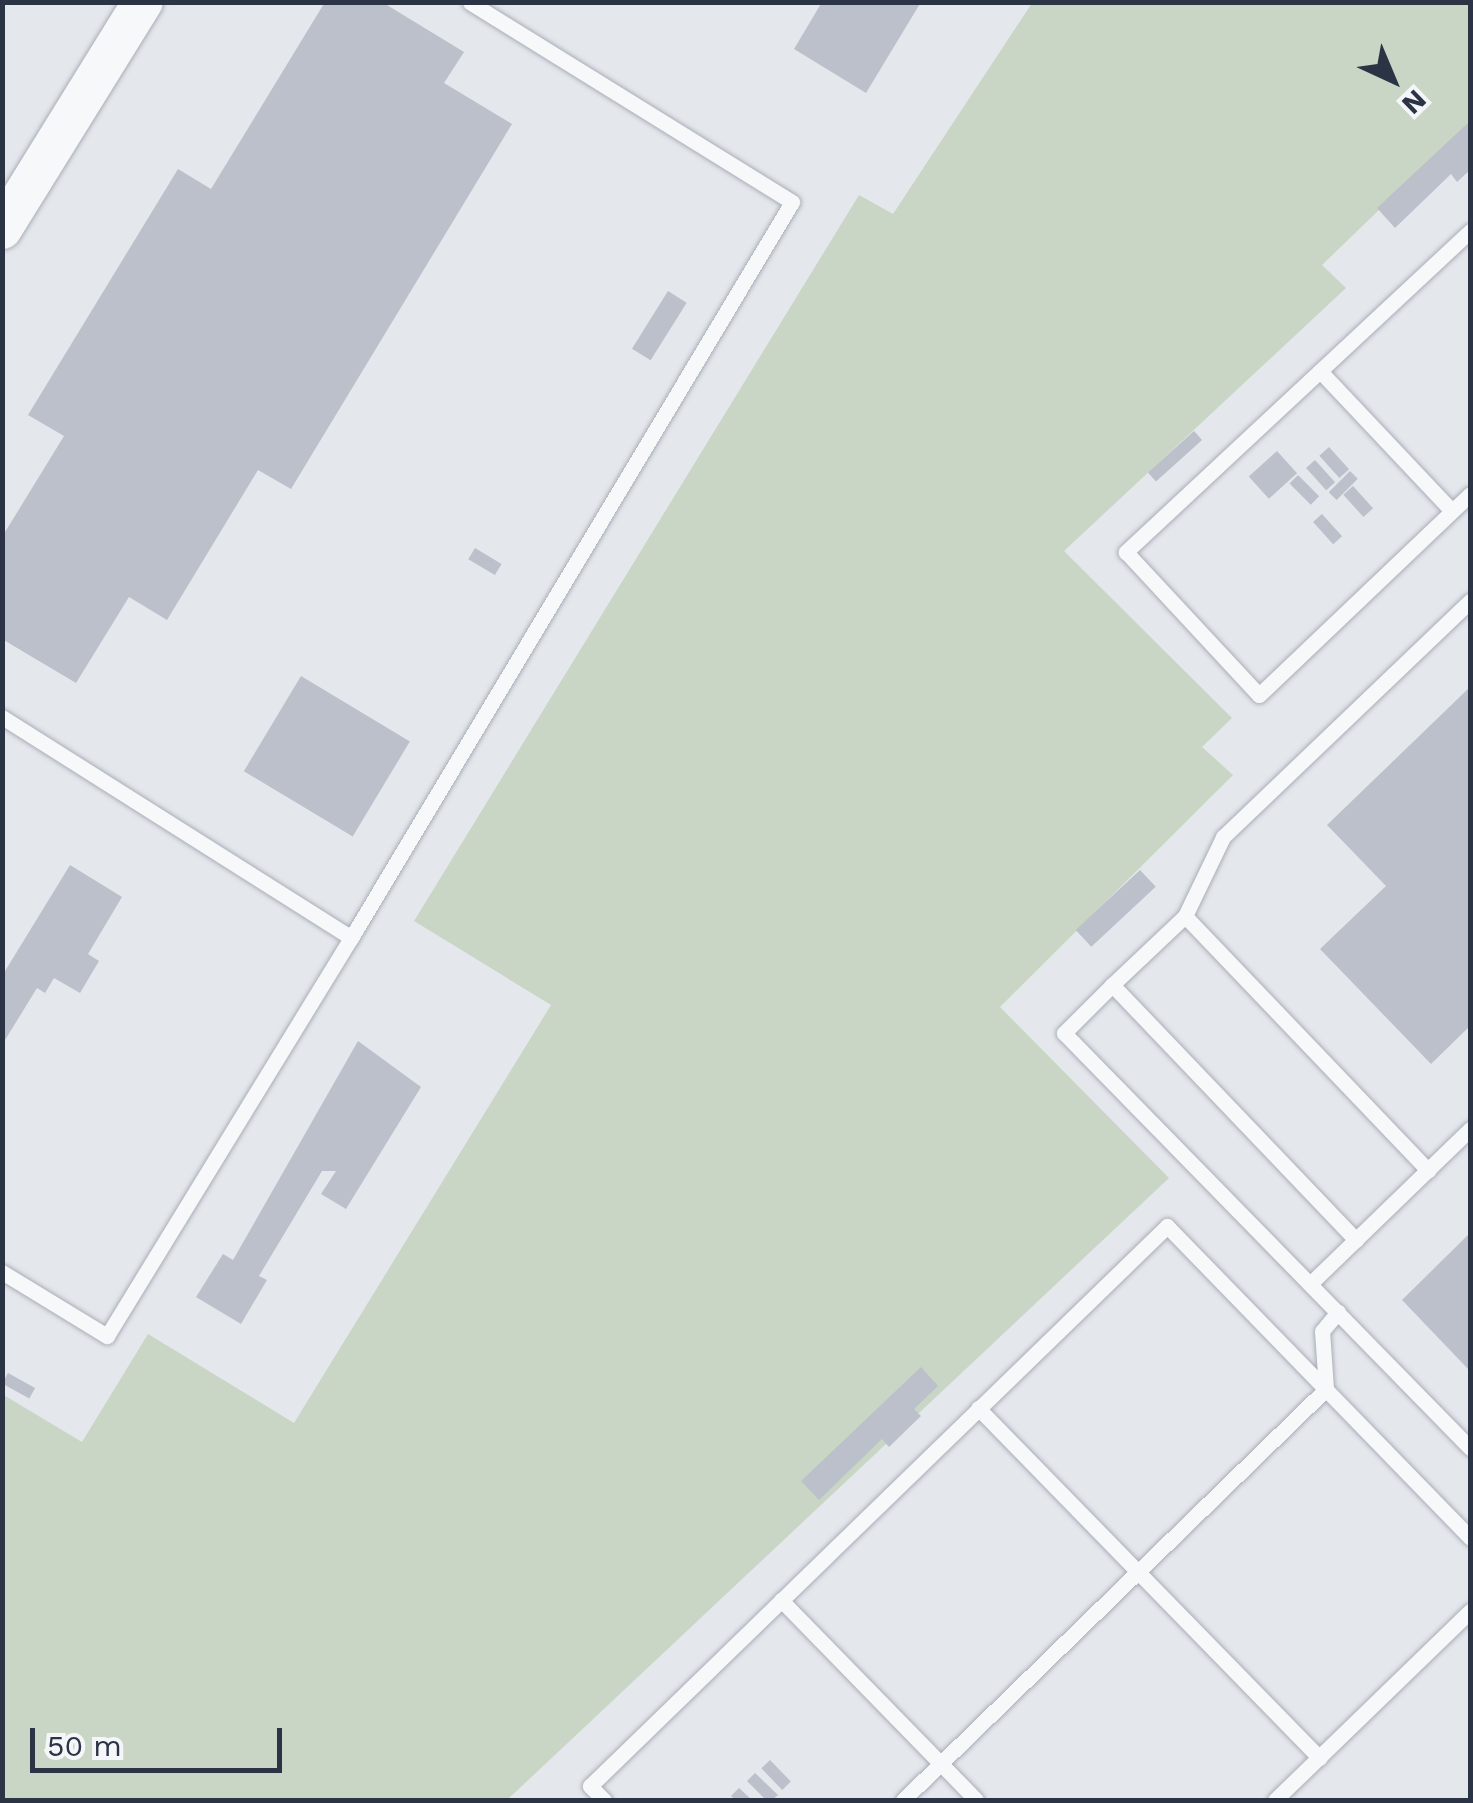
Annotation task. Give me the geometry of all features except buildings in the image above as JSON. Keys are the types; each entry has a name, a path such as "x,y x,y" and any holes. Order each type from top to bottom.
{"street":[{"path":"2,229 143,2"}],"lane":[{"path":"2,1272 107,1336 351,938 792,202 470,2"},
{"path":"1470,231 1126,552 1259,695 1470,494"},
{"path":"1320,371 1452,511"},
{"path":"1470,601 1223,837 1185,916 1064,1033 1470,1448"},
{"path":"2,716 351,938"},
{"path":"1185,916 1428,1170"},
{"path":"1112,986 1356,1240"},
{"path":"1310,1284 1470,1129"},
{"path":"604,1800 590,1786 1166,1226 1470,1538"},
{"path":"903,1800 1326,1389 1322,1332 1338,1312"},
{"path":"978,1408 1319,1758"},
{"path":"781,1600 976,1800"},
{"path":"1275,1800 1470,1610"}],"green space":[{"path":"1032,3 1470,3 1470,122 1322,265 1346,288 1064,551 1232,718 1202,747 1233,775 1000,1007 1169,1178 507,1800 3,1800 2,1394 82,1442 148,1334 294,1423 551,1005 414,921 859,195 893,214"}]}
